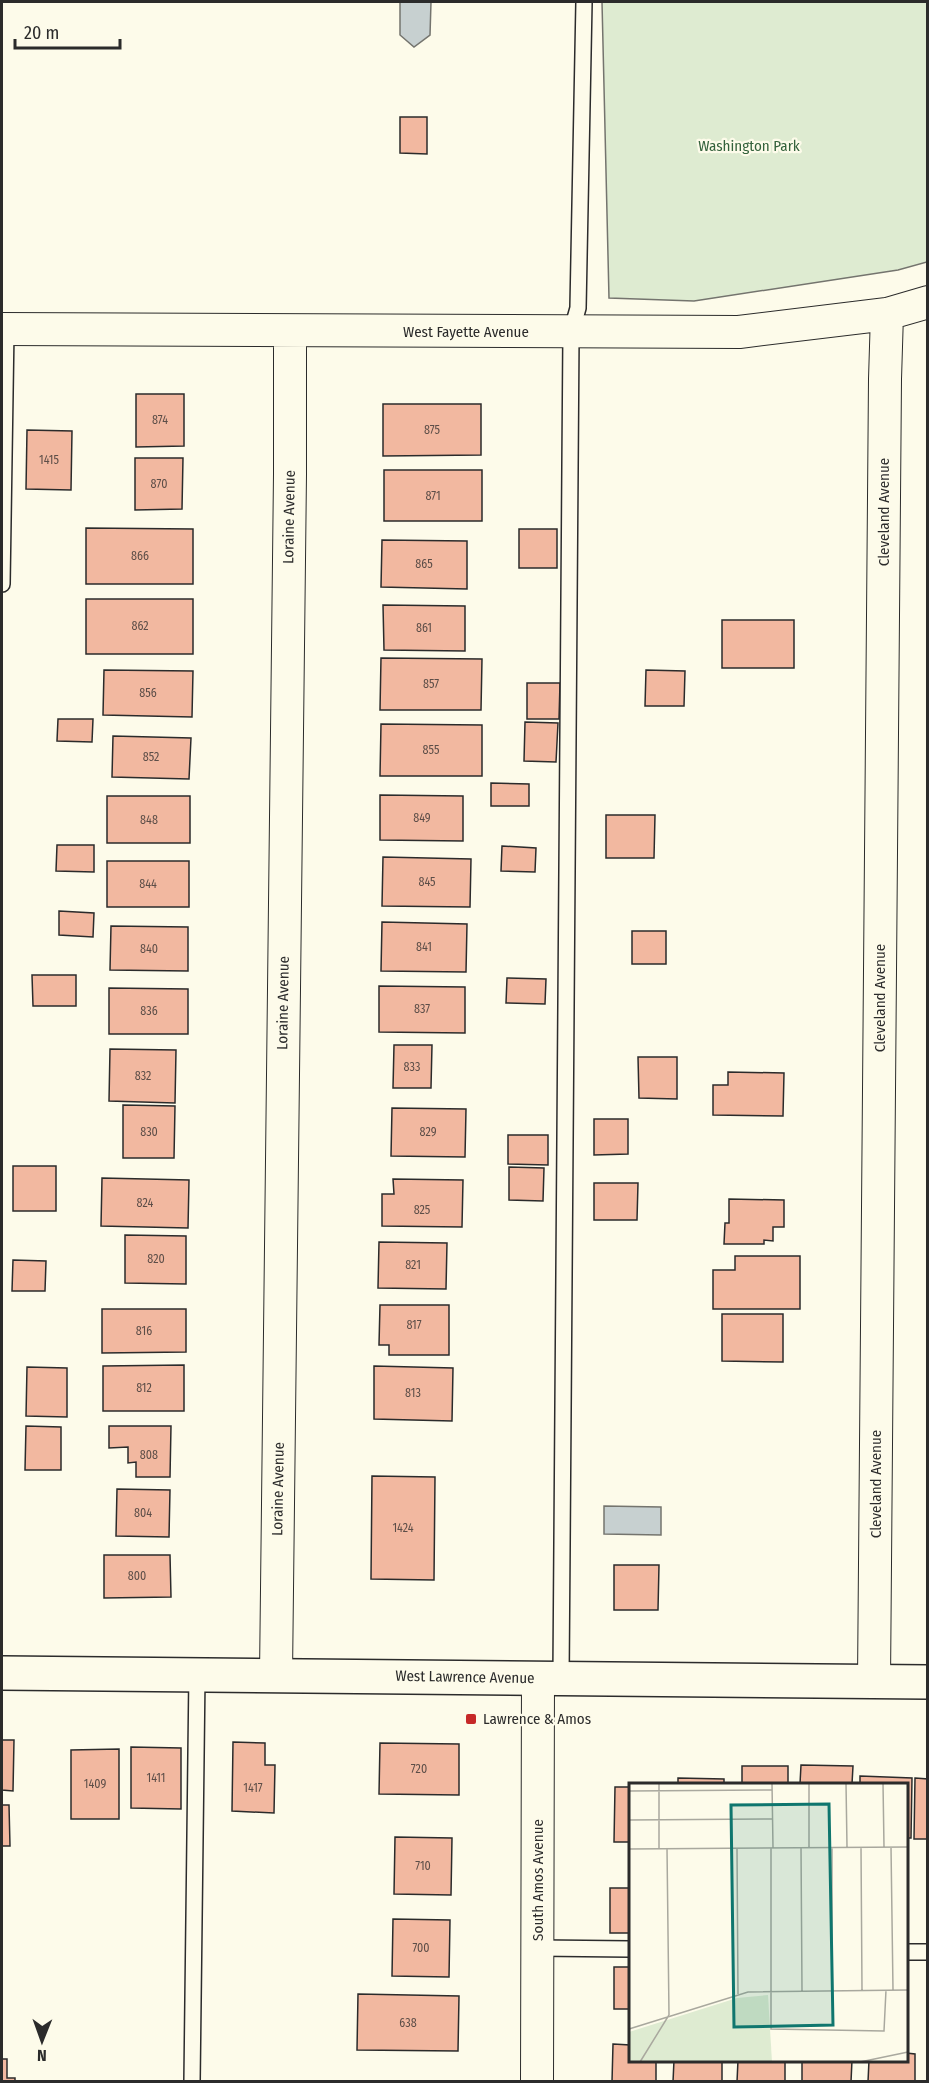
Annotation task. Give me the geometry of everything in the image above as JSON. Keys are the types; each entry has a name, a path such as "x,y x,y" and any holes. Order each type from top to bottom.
{"street":[{"name":"West Fayette Avenue","path":"4,329 740,332 888,314 927,302"},
{"name":"Cleveland Avenue","path":"874,1682 885,391 888,314"},
{"name":"Loraine Avenue","path":"276,1675 290,331"},
{"name":"West Lawrence Avenue","path":"2,1673 927,1682"},
{"name":"South Amos Avenue","path":"537,2082 538,1947 549,1678"}],"lane":[{"path":"549,1678 571,333 578,308 584,2"},
{"path":"2,584 4,329"},
{"path":"192,2082 197,1674"},
{"path":"538,1947 629,1949"},
{"path":"908,1952 927,1952"}],"green space":[{"name":"Washington Park","path":"602,2 927,2 927,262 898,270 694,301 609,298"}],"shaded area":[{"path":"400,2 431,2 430,35 414,47 400,35"},
{"path":"604,1506 661,1507 661,1535 604,1534"}],"building":[{"path":"400,117 427,117 427,154 400,153"},
{"path":"136,394 184,394 184,446 136,447"},
{"path":"383,404 481,404 481,455 383,456"},
{"path":"27,430 72,431 71,490 26,489"},
{"path":"135,458 183,458 182,509 135,510"},
{"path":"384,470 482,470 482,521 384,521"},
{"path":"86,528 193,529 193,584 86,584"},
{"path":"519,529 557,529 557,568 519,568"},
{"path":"382,540 467,541 467,589 381,587"},
{"path":"86,599 193,599 193,654 86,654"},
{"path":"383,605 465,606 465,651 384,650"},
{"path":"722,620 794,620 794,668 722,668"},
{"path":"381,658 482,659 481,710 380,710"},
{"path":"104,670 193,671 192,717 103,715"},
{"path":"646,670 685,671 684,706 645,706"},
{"path":"527,683 560,683 559,719 527,719"},
{"path":"58,719 93,719 92,742 57,741"},
{"path":"525,722 558,723 556,762 524,761"},
{"path":"381,724 482,725 482,776 380,776"},
{"path":"113,736 191,738 189,779 112,777"},
{"path":"491,783 529,784 529,806 491,806"},
{"path":"380,795 463,796 463,841 380,840"},
{"path":"107,796 190,796 190,843 107,843"},
{"path":"606,815 655,815 654,858 606,858"},
{"path":"57,845 94,845 94,872 56,871"},
{"path":"502,846 536,848 535,872 501,871"},
{"path":"383,857 471,859 470,907 382,906"},
{"path":"107,861 189,861 189,907 107,907"},
{"path":"59,911 94,913 93,937 59,935"},
{"path":"382,922 467,924 466,972 381,971"},
{"path":"111,926 188,927 188,971 110,970"},
{"path":"632,931 666,931 666,964 632,964"},
{"path":"32,975 76,975 76,1006 33,1006"},
{"path":"507,978 546,979 545,1004 506,1003"},
{"path":"379,986 465,987 465,1033 379,1032"},
{"path":"109,988 188,989 188,1034 109,1034"},
{"path":"394,1045 432,1045 431,1088 393,1088"},
{"path":"110,1049 176,1050 175,1103 109,1101"},
{"path":"638,1057 677,1057 677,1099 639,1098"},
{"path":"728,1072 784,1073 783,1116 713,1115 713,1085 728,1085"},
{"path":"123,1105 175,1106 174,1158 123,1158"},
{"path":"392,1108 466,1109 465,1157 391,1156"},
{"path":"594,1119 628,1119 628,1154 594,1155"},
{"path":"508,1135 548,1135 548,1165 508,1164"},
{"path":"13,1166 56,1166 56,1211 13,1211"},
{"path":"509,1167 544,1168 543,1201 509,1200"},
{"path":"102,1178 189,1180 188,1228 101,1226"},
{"path":"393,1179 463,1180 462,1227 382,1226 382,1194 394,1194"},
{"path":"594,1183 638,1183 637,1220 594,1220"},
{"path":"729,1199 784,1200 784,1227 773,1227 773,1241 764,1240 764,1244 724,1244 725,1223 729,1223"},
{"path":"125,1235 186,1236 186,1284 125,1283"},
{"path":"379,1242 447,1243 446,1289 378,1288"},
{"path":"735,1256 800,1256 800,1309 713,1309 713,1270 735,1270"},
{"path":"13,1260 46,1261 45,1291 12,1291"},
{"path":"380,1305 449,1305 449,1355 389,1355 389,1345 379,1345"},
{"path":"102,1309 186,1309 186,1352 102,1353"},
{"path":"722,1314 783,1314 783,1362 722,1361"},
{"path":"184,1365 184,1411 103,1411 103,1366"},
{"path":"374,1366 453,1368 452,1421 374,1419"},
{"path":"27,1367 67,1368 67,1417 26,1416"},
{"path":"26,1426 61,1427 61,1470 25,1470"},
{"path":"109,1426 171,1426 170,1477 136,1477 136,1462 128,1463 128,1447 109,1448"},
{"path":"372,1476 435,1477 434,1580 371,1579"},
{"path":"117,1489 170,1490 169,1537 116,1536"},
{"path":"104,1555 170,1555 171,1597 104,1598"},
{"path":"614,1565 659,1565 658,1610 614,1610"},
{"path":"2,1740 14,1740 13,1791 2,1790"},
{"path":"233,1742 265,1743 265,1765 275,1765 274,1813 232,1811"},
{"path":"380,1743 459,1744 459,1795 379,1794"},
{"path":"131,1747 181,1748 181,1809 131,1808"},
{"path":"119,1749 119,1819 71,1819 71,1750"},
{"path":"801,1765 853,1766 852,1783 800,1783"},
{"path":"742,1766 788,1766 788,1783 742,1783"},
{"path":"860,1776 912,1778 911,1838 908,1838 908,1783 860,1783"},
{"path":"678,1778 724,1779 724,1783 678,1783"},
{"path":"915,1778 928,1779 928,1839 914,1839"},
{"path":"615,1787 629,1787 629,1842 614,1842"},
{"path":"2,1805 9,1805 10,1846 2,1846"},
{"path":"395,1837 452,1838 451,1895 394,1894"},
{"path":"610,1888 629,1888 629,1933 610,1933"},
{"path":"393,1919 450,1920 449,1977 392,1976"},
{"path":"614,1967 629,1967 629,2009 614,2009"},
{"path":"358,1994 459,1996 458,2051 357,2050"},
{"path":"613,2044 629,2045 629,2062 656,2062 656,2082 612,2082"},
{"path":"908,2053 915,2054 915,2082 868,2082 869,2062 908,2062"},
{"path":"2,2059 7,2059 7,2078 15,2078 15,2082 2,2082"},
{"path":"674,2062 722,2062 722,2082 673,2082"},
{"path":"738,2062 785,2062 785,2082 737,2082"},
{"path":"802,2062 852,2062 851,2082 802,2082"}],"place":[{"name":"Lawrence & Amos","path":"471,1719"}]}
